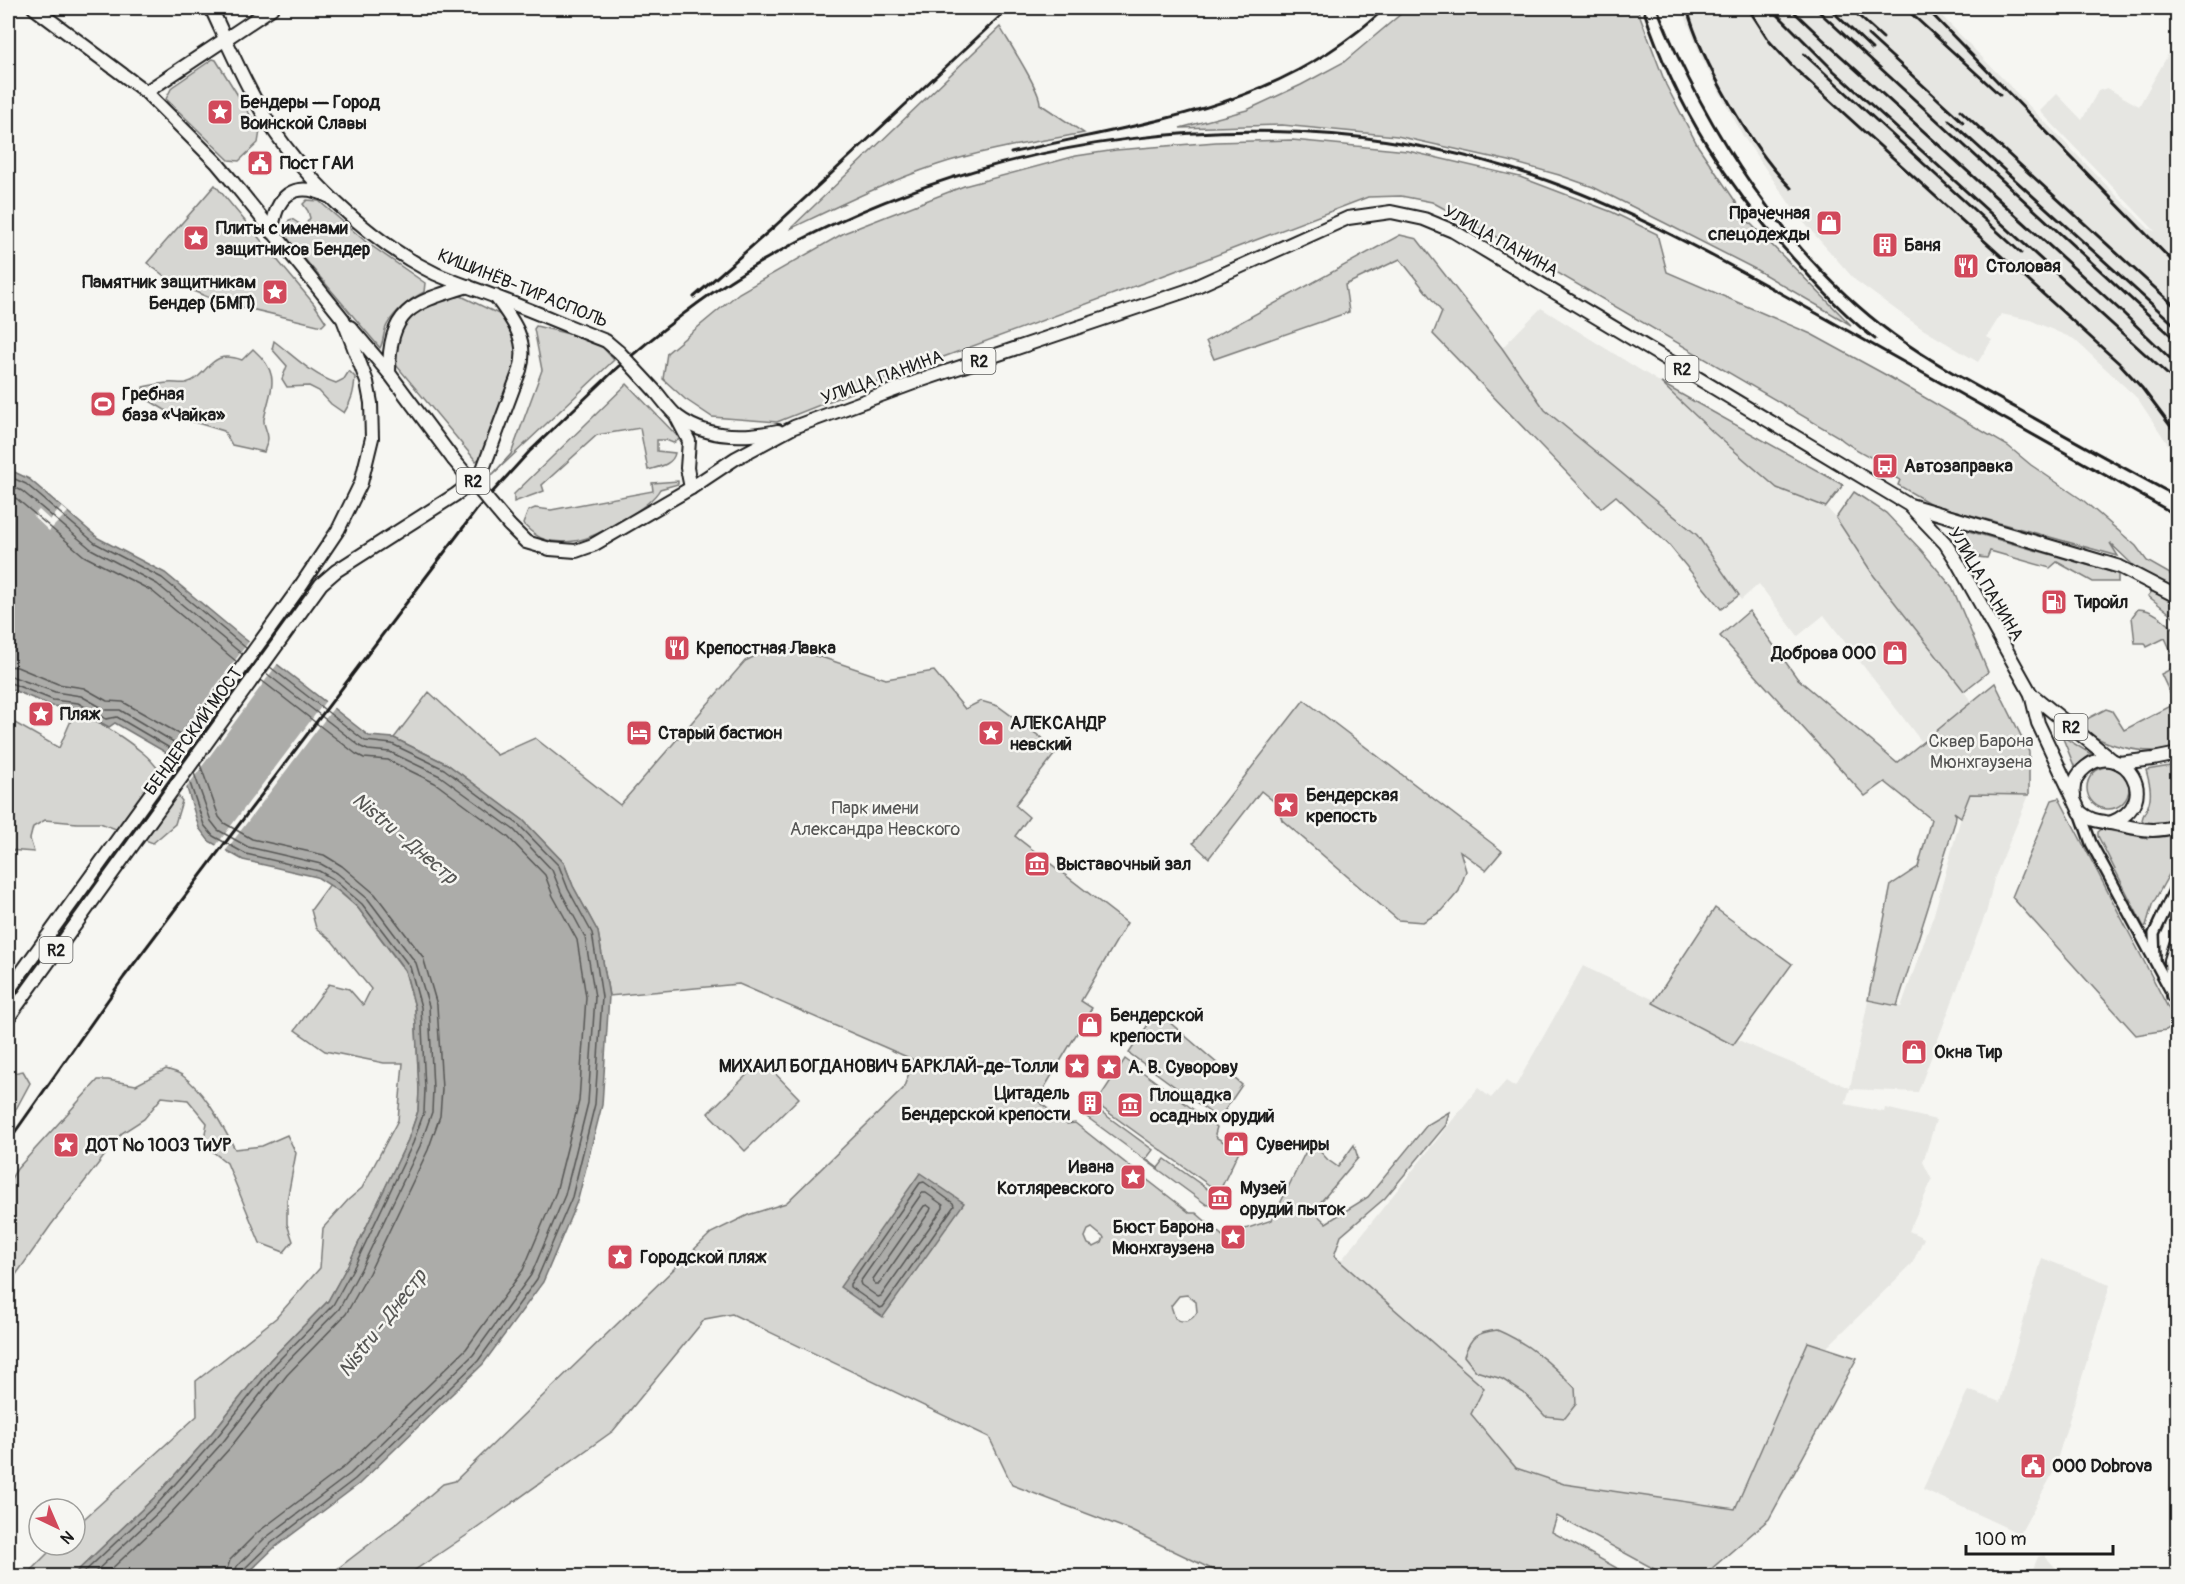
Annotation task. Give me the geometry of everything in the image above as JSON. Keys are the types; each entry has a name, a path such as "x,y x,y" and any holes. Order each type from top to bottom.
{"main road":[{"path":"34,8 146,92 216,162 272,232"},
{"name":"КИШИНЁВ-ТИРАСПОЛЬ","path":"211,8 261,110 274,129 332,197 370,231 401,253 436,273 606,342 619,352 677,417 700,429 725,436 757,435 794,427"},
{"path":"146,92 272,8"},
{"name":"R2","path":"332,197 305,188 295,191 278,205 273,215 272,232 389,373 453,459 526,542 550,549 576,551 593,545 691,488 736,458 794,427"},
{"name":"УЛИЦА ПАНИНА","path":"794,427 919,381 1186,291 1348,218 1391,212 1424,219 1453,231 1909,504 1945,543 1956,560 2031,694"},
{"path":"389,373 389,352 393,333 402,318 414,306 428,298 468,286"},
{"name":"БЕНДЕРСКИЙ МОСТ","path":"8,1018 321,584 336,571 470,484 483,469 520,370 523,355 518,331 495,296"},
{"name":"БЕНДЕРСКИЙ МОСТ","path":"8,991 297,591 351,507 365,472 372,438 372,421 367,382 343,319"},
{"path":"677,417 689,441 687,468 691,488"},
{"path":"1909,504 2120,567 2178,597"},
{"name":"R2","path":"2031,694 2116,761"},
{"name":"R2","path":"2031,694 2037,723 2078,807"},
{"path":"2178,754 2153,759 2101,760 2090,763 2081,770 2075,780 2073,791 2078,807 2088,819 2099,823 2110,823 2141,831 2178,826"},
{"path":"2110,823 2123,818 2132,809 2137,796 2136,783 2130,771 2116,761"},
{"path":"2175,1000 2171,960 2178,938"}],"street":[{"path":"2078,807 2091,843 2175,1000"},
{"path":"2155,962 2154,934 2178,882"}],"shaded area":[{"path":"1682,8 1934,8 2149,229 2155,231 2040,111 2057,94 2082,120 2098,91 2107,88 2139,106 2173,46 2177,45 2177,458 2138,399 2074,339 2030,320 2001,314 1987,337 1992,340 1978,362 1921,328 1855,280 1798,216 1743,136 1702,59"},
{"path":"1541,308 1661,383 1776,488 1826,507 1836,518 1874,576 1972,702 1921,741 1824,615 1798,636 1759,584 1741,600 1697,535 1545,410 1502,348"},
{"path":"1970,794 2029,795 1994,879 1987,910 1918,1092 1850,1089 1845,1104 1884,1112 1885,1108 1936,1120 1923,1162 1932,1180 1909,1231 1924,1238 1912,1264 1826,1348 1807,1342 1735,1509 1564,1484 1516,1468 1471,1413 1484,1388 1340,1262 1478,1088 1491,1098 1506,1081 1515,1087 1583,966 1749,1045 1850,1088 1868,1001 1901,1007 1934,914 1961,817"},
{"path":"2042,1258 2110,1285 2053,1473 2020,1534 1923,1489 1968,1390 2000,1402"},
{"path":"2044,1555 2063,1576 2030,1576 2038,1557"}],"green space":[{"path":"1408,8 1637,8 1666,85 1698,146 1750,223 1851,325 1755,269 1593,187 1559,175 1509,161 1397,136 1282,125 1180,128 1247,110 1301,85 1344,62"},
{"path":"1000,27 1030,78 1040,104 1084,133 955,159 881,187 790,229"},
{"path":"213,59 216,60 260,131 258,143 239,161 229,160 166,99 172,87"},
{"path":"1292,140 1408,151 1520,177 1612,212 1657,234 1667,272 1811,334 2008,446 2031,465 2084,501 2136,546 2147,561 2177,578 2177,592 2136,568 2110,543 2118,556 1931,504 1898,485 1900,480 1896,478 1894,470 1491,234 1432,202 1401,196 1368,197 903,372 777,422 712,417 685,399 663,379 667,353 739,293 844,233 964,186 1076,156 1116,150 1216,142"},
{"path":"215,185 314,304 326,322 322,326 217,301 174,283 147,263"},
{"path":"307,200 319,201 366,242 425,283 424,292 403,306 390,320 380,348 286,237 285,232 289,220 292,219 304,227 310,218 303,204"},
{"path":"1400,235 1417,239 1502,348 1545,410 1697,535 1739,595 1721,609 1669,545 1616,496 1601,508 1433,334 1442,312 1400,259 1345,285 1349,312 1214,359 1206,341"},
{"path":"461,296 503,316 514,334 519,351 494,426 480,458 476,461 396,365 394,358 402,323 422,306"},
{"path":"536,326 594,340 614,360 492,475 511,454 542,370 534,329"},
{"path":"274,341 327,380 336,383 344,379 349,371 355,377 352,396 344,413 331,404 319,391 309,386 287,387 282,379 287,366 272,349"},
{"path":"253,349 268,366 272,382 264,419 268,438 264,452 232,445 224,431 165,410 143,397 143,387 186,383 194,380 215,360 231,357 242,360"},
{"path":"1661,383 1843,485 1826,507 1777,488"},
{"path":"627,384 680,439 673,443 657,440 657,451 675,453 674,457 664,465 648,470 640,428 597,435 542,485 544,491 514,502 514,494"},
{"path":"678,481 678,484 660,489 647,503 628,517 606,530 583,539 561,542 546,540 537,536 523,524 528,511 535,508 551,510 653,491 652,483"},
{"path":"1854,492 1886,513 1952,587 1988,672 1964,691 1874,576 1836,518"},
{"path":"1965,530 2118,574 2118,582 2093,582 2057,562 2050,568 1990,551 1987,558 1976,556 1964,545"},
{"path":"2153,590 2177,603 2177,619 2148,596"},
{"path":"2138,609 2154,614 2177,632 2177,664 2165,638 2147,647 2145,643 2135,643 2132,617"},
{"name":"Сквер Барона Мюнхгаузена","path":"1749,611 1797,678 1897,763 1995,683 2029,752 2029,795 1970,794 1961,817 1954,812 1955,822 1897,1006 1868,1000 1891,885 1918,867 1931,819 1885,782 1865,796 1720,636"},
{"name":"Парк имени Александра Невского","path":"768,650 792,650 886,679 934,671 965,709 981,701 998,706 1058,750 1015,805 1029,817 1015,836 1127,923 1081,1001 1092,1008 1043,1090 1037,1091 1035,1096 1067,1124 1075,1123 1133,1169 1126,1179 1132,1184 1141,1175 1190,1213 1196,1213 1229,1244 1236,1245 1241,1240 1242,1230 1272,1220 1306,1151 1315,1146 1338,1167 1354,1145 1358,1158 1313,1211 1326,1223 1368,1197 1427,1125 1449,1112 1446,1125 1385,1198 1341,1236 1334,1256 1484,1388 1471,1414 1516,1468 1564,1484 1735,1509 1808,1342 1857,1358 1769,1519 1703,1576 1667,1576 1557,1516 1552,1532 1631,1576 1226,1576 1130,1530 1012,1485 989,1437 732,1314 705,1319 613,1431 406,1576 328,1576 443,1484 455,1481 711,1233 748,1215 786,1203 903,1089 914,1060 739,984 609,996 598,932 573,886 564,863 523,820 447,764 394,738 429,692 497,755 535,738 620,805 745,661","holes":["1092,1228 1104,1238 1102,1243 1094,1247 1088,1244 1085,1237 1088,1230","1187,1295 1196,1302 1197,1312 1190,1319 1181,1321 1175,1318 1171,1306 1179,1296"]},
{"path":"2177,666 2177,746 2159,751 2127,748 2094,736 2079,723 2106,709 2112,711 2124,730 2175,704 2161,674"},
{"path":"1304,700 1502,851 1486,870 1460,851 1466,871 1459,891 1442,911 1423,922 1398,920 1282,820 1277,804 1261,791 1209,858 1193,843"},
{"path":"76,709 127,741 154,763 182,801 175,824 153,843 100,823 45,820 33,827 30,839 34,852 8,850 8,719 59,748"},
{"path":"2062,736 2091,754 2075,768"},
{"path":"2177,765 2177,820 2165,824 2145,823 2142,820 2148,806 2150,792 2146,770"},
{"path":"2108,767 2116,768 2123,773 2128,780 2128,796 2123,803 2116,808 2108,809 2100,808 2093,803 2088,796 2087,788 2088,780 2093,773 2100,768"},
{"path":"2059,798 2176,1023 2166,1030 2136,1035 2012,897 2052,800"},
{"path":"2102,829 2147,838 2177,833 2177,860 2152,905 2144,927 2098,836 2098,832"},
{"path":"330,884 358,908 405,971 415,1007 419,1090 418,1111 408,1140 349,1263 328,1301 270,1360 212,1433 155,1497 72,1576 25,1576 44,1557 87,1557 87,1516 197,1416 196,1381 276,1318 320,1268 323,1228 362,1188 398,1120 403,1063 384,1063 325,1051 295,1030 329,984 349,989 363,1005 371,989 332,941 316,928 311,910"},
{"path":"1715,908 1792,964 1733,1045 1653,1003"},
{"path":"1155,1014 1161,1015 1242,1085 1219,1119 1129,1053"},
{"path":"1125,1059 1217,1127 1215,1134 1217,1138 1239,1151 1220,1190 1216,1190 1101,1107 1098,1100"},
{"path":"762,1060 799,1098 745,1151 708,1113"},
{"path":"166,1069 181,1075 199,1091 213,1110 235,1149 262,1146 287,1135 296,1153 287,1201 287,1224 293,1241 284,1252 260,1243 227,1163 203,1144 207,1123 188,1100 162,1097 144,1119 122,1133 51,1225 8,1286 8,1183 17,1169 98,1080 136,1085"},
{"path":"23,1071 30,1083 8,1124 8,1074"},
{"path":"1100,1111 1153,1150 1146,1159 1158,1168 1165,1159 1213,1193 1210,1197 1211,1204 1207,1205 1084,1115 1093,1117"},
{"path":"1497,1330 1519,1341 1539,1355 1575,1388 1576,1404 1565,1418 1545,1416 1524,1393 1502,1379 1476,1371 1464,1356 1475,1337"}],"water":[{"name":"Nistru - Днестр","path":"8,469 29,479 98,538 165,573 369,736 394,738 447,764 523,820 564,863 573,886 598,932 609,996 602,1105 578,1199 543,1282 483,1364 359,1484 274,1548 245,1576 72,1576 155,1497 212,1433 270,1360 328,1301 349,1263 408,1140 418,1111 415,1007 405,970 358,908 339,891 317,877 243,860 209,841 199,828 187,788 172,756 115,723 109,727 76,709 52,706 8,688"},
{"path":"920,1173 964,1203 883,1317 840,1287"}],"pier":[{"path":"62,507 68,512 49,531 33,516 39,510 50,520"},
{"path":"250,640 279,662 184,791 170,758 165,755"},
{"path":"327,699 335,706 224,853 215,847"}],"railway":[{"path":"694,297 775,226 1009,8"},
{"path":"1011,153 1162,120 1256,90 1300,69 1344,42 1385,8"},
{"path":"1643,8 1671,80 1707,146 1728,177 1774,237 1826,295 1875,339"},
{"path":"1657,8 1699,99 1754,188 1785,229 1855,304 1894,335 1939,365 2178,497"},
{"path":"1687,8 1704,53 1730,103 1760,151 1791,188"},
{"path":"1748,8 1770,42 1794,68 2120,364 2142,388 2178,436"},
{"path":"1771,8 1834,71 2178,384"},
{"path":"1790,8 2120,310 2178,366"},
{"path":"1815,8 2178,342"},
{"path":"1829,8 1872,49"},
{"path":"1850,8 1883,38"},
{"path":"1905,8 2000,95"},
{"path":"1926,8 2178,267"},
{"path":"1868,35 1963,122"},
{"path":"1804,54 2021,253"},
{"path":"1960,110 2178,309"},
{"path":"1949,120 2178,328"},
{"path":"614,371 677,319 744,272 833,224 927,186 1026,157 1127,139 1230,131 1333,135 1433,149 1531,175 1570,189 1645,222 1754,278 2178,516"},
{"path":"8,1142 124,977 478,508 529,452 619,366"}],"place":[{"name":"Бендеры — Город Воинской Славы","path":"220,112"},
{"name":"Пост ГАИ","path":"260,163"},
{"name":"Прачечная спецодежды","path":"1829,223"},
{"name":"Плиты с именами защитников Бендер","path":"196,238"},
{"name":"Баня","path":"1885,245"},
{"name":"Столовая","path":"1966,266"},
{"name":"Памятник защитникам Бендер (БМП)","path":"275,292"},
{"name":"Гребная база «Чайка»","path":"103,404"},
{"name":"Автозаправка","path":"1885,466"},
{"name":"Тиройл","path":"2054,602"},
{"name":"Крепостная Лавка","path":"677,648"},
{"name":"Доброва ООО","path":"1895,653"},
{"name":"Пляж","path":"41,714"},
{"name":"Старый бастион","path":"639,733"},
{"name":"АЛЕКСАНДР невский","path":"991,733"},
{"name":"Бендерская крепость","path":"1286,805"},
{"name":"Выставочный зал","path":"1037,864"},
{"name":"Бендерской крепости","path":"1090,1025"},
{"name":"Окна Тир","path":"1914,1052"},
{"name":"МИХАИЛ БОГДАНОВИЧ БАРКЛАЙ-де-Толли","path":"1077,1066"},
{"name":"А. В. Суворову","path":"1109,1067"},
{"name":"Цитадель Бендерской крепости","path":"1090,1103"},
{"name":"Площадка осадных орудий","path":"1130,1105"},
{"name":"Сувениры","path":"1236,1144"},
{"name":"ДОТ № 1003 ТиУР","path":"66,1145"},
{"name":"Ивана Котляревского","path":"1133,1177"},
{"name":"Музей орудий пыток","path":"1220,1198"},
{"name":"Бюст Барона Мюнхгаузена","path":"1233,1237"},
{"name":"Городской пляж","path":"620,1257"},
{"name":"OOO Dobrova","path":"2033,1466"}]}
